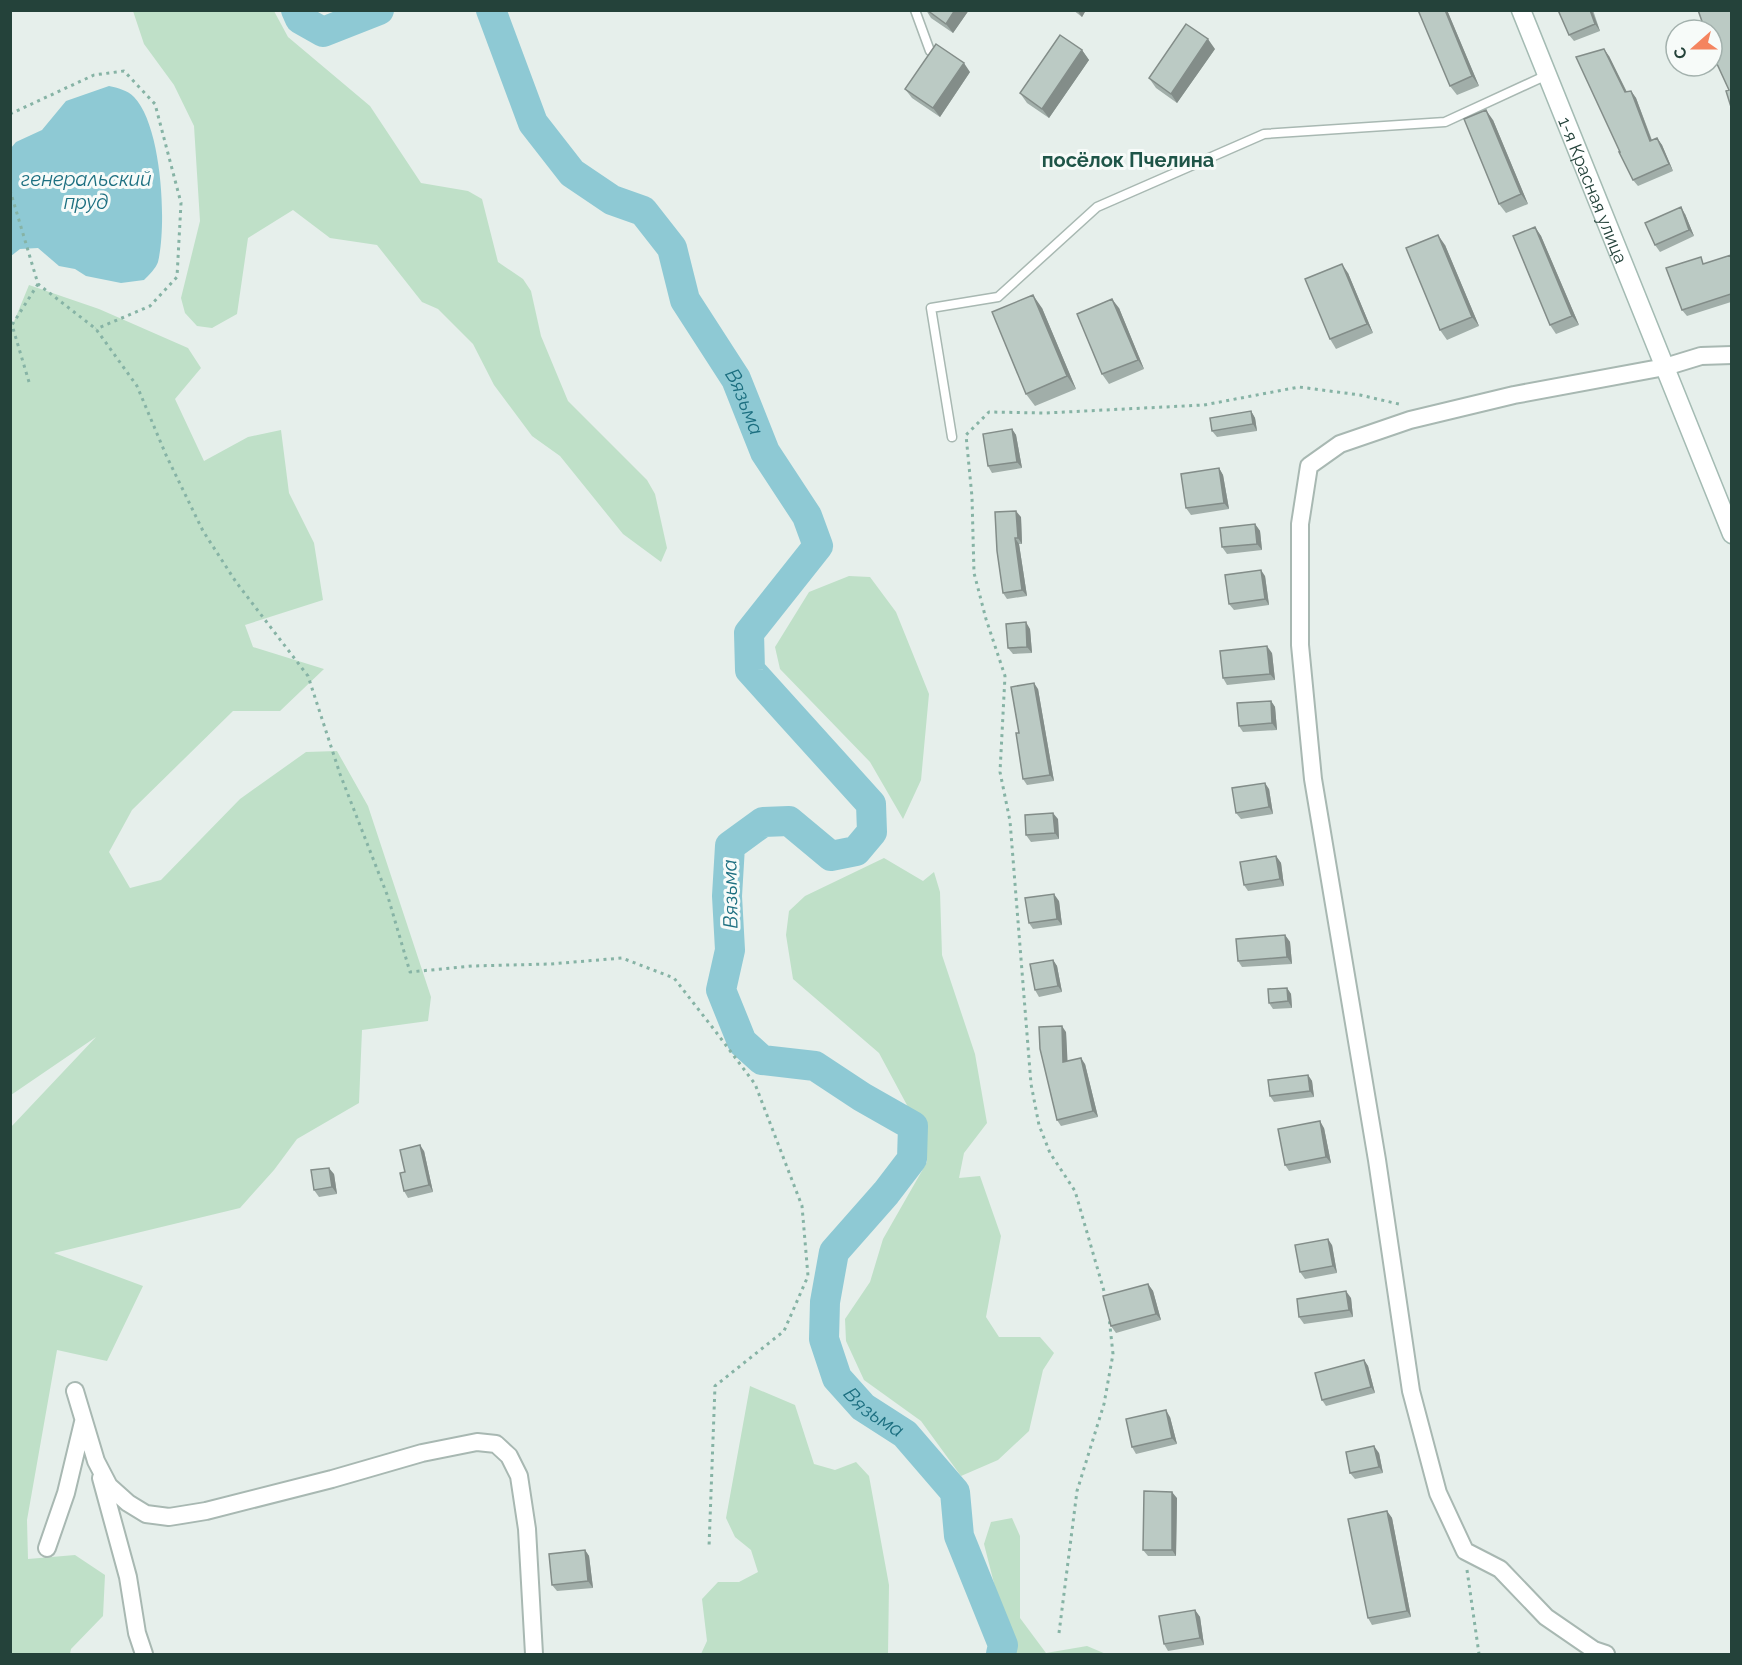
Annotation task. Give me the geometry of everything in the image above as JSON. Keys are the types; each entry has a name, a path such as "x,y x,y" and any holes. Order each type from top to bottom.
{"main road":[{"name":"1-я Красная улица","path":"1521,10 1731,534"}],"street":[{"path":"1606,1654 1594,1650 1545,1617 1500,1569 1464,1551 1438,1493 1411,1391 1377,1160 1312,778 1300,645 1300,524 1310,466 1340,444 1410,420 1514,395 1665,367 1701,356 1731,355"},
{"path":"75,1391 128,1577 137,1633 144,1654"},
{"path":"47,1548 66,1493 84,1421"},
{"path":"96,1461 109,1486 128,1503 146,1514 169,1517 206,1511 422,1453 477,1442 496,1444 509,1456 519,1476 527,1529 534,1654"}],"lane":[{"path":"915,10 930,51"},
{"path":"952,437 931,308 998,297 1097,207 1264,134 1446,122 1547,75"}],"path":[{"path":"10,114 94,75 124,71 155,104 181,203 177,277 150,306 96,329"},
{"path":"10,190 38,284 96,329 137,387 166,455 203,531 236,582 308,676 340,774 388,897 410,972 472,966 550,964 622,958 674,978 755,1084 802,1206 808,1276 784,1331 715,1386 709,1547"},
{"path":"30,382 12,325 38,284"},
{"path":"1108,1303 1075,1191 1050,1153 1039,1125 1031,1084 1010,821 1000,772 1005,676 974,573 972,497 966,435 989,412 1045,413 1204,405 1299,387 1360,395 1405,405"},
{"path":"1059,1633 1077,1491 1104,1404 1113,1354 1109,1313"},
{"path":"1464,1551 1479,1654"}],"green space":[{"path":"133,11 274,11 288,37 370,106 421,183 468,191 482,199 498,262 523,279 531,291 541,336 568,401 647,480 655,494 667,548 661,562 623,534 560,456 532,436 494,385 473,344 438,309 422,302 377,245 330,238 293,210 248,238 237,314 212,328 197,326 185,313 181,298 200,221 194,126 174,85 144,44"},
{"path":"29,285 99,309 188,348 201,368 175,399 204,461 248,437 281,430 289,493 314,543 323,600 245,625 253,647 324,669 280,711 233,711 132,810 109,852 130,888 161,880 240,799 306,752 337,751 368,806 431,997 428,1021 362,1030 359,1103 297,1139 274,1170 240,1208 54,1253 143,1286 107,1361 57,1350 27,1520 28,1559 75,1555 105,1575 103,1616 71,1649 70,1654 10,1654 11,1127 96,1037 11,1095 10,325 13,324"},
{"path":"849,576 870,577 896,612 929,694 921,780 903,819 870,762 780,669 775,647 809,592"},
{"path":"884,858 923,881 934,872 940,892 942,955 975,1054 987,1123 964,1153 959,1178 980,1176 1001,1236 986,1317 999,1337 1040,1337 1054,1353 1043,1370 1029,1431 998,1460 961,1476 921,1421 864,1380 846,1341 845,1319 870,1282 883,1239 927,1162 915,1120 879,1053 793,979 786,935 789,911 805,896"},
{"path":"750,1386 795,1405 814,1464 835,1470 856,1462 869,1476 889,1585 888,1654 701,1654 707,1641 702,1599 718,1582 739,1582 758,1572 751,1550 735,1537 726,1518"},
{"path":"1012,1518 1020,1536 1020,1618 1046,1653 1087,1646 1106,1654 1012,1654 984,1544 991,1522"}],"water":[{"name":"генеральский пруд","path":"109,86 134,97 143,111 151,130 156,152 162,201 161,245 157,264 144,280 121,283 86,276 75,269 59,266 38,248 20,249 11,256 11,148 16,142 42,130 66,101"}],"building":[{"path":"927,10 955,10 946,24"},
{"path":"1418,10 1445,10 1472,76 1450,86"},
{"path":"1558,10 1590,10 1595,24 1569,35"},
{"path":"1698,10 1731,10 1731,107 1726,91 1729,90 1723,78 1724,18 1701,18"},
{"path":"1186,24 1208,39 1171,94 1149,78"},
{"path":"1060,35 1082,50 1042,109 1020,93"},
{"path":"936,44 964,63 933,108 905,89"},
{"path":"1604,49 1625,92 1631,91 1650,141 1657,138 1669,164 1633,180 1576,57"},
{"path":"1486,110 1521,194 1499,204 1464,119"},
{"path":"1681,207 1689,230 1655,245 1645,223"},
{"path":"1535,227 1572,316 1550,325 1513,236"},
{"path":"1438,235 1472,317 1440,330 1406,248"},
{"path":"1731,255 1731,294 1682,310 1666,268 1701,257 1703,264"},
{"path":"1342,264 1367,324 1330,339 1305,279"},
{"path":"1033,295 1067,376 1026,394 992,312"},
{"path":"1112,299 1138,360 1102,374 1077,314"},
{"path":"1251,411 1253,424 1212,431 1210,418"},
{"path":"1012,429 1017,462 988,466 983,434"},
{"path":"1219,468 1224,503 1186,508 1181,474"},
{"path":"1016,511 1018,538 1015,538 1022,590 1003,593 997,551 995,512"},
{"path":"1255,524 1257,544 1222,547 1220,528"},
{"path":"1261,570 1265,599 1229,604 1225,575"},
{"path":"1026,622 1027,647 1008,648 1006,624"},
{"path":"1267,646 1270,674 1223,678 1220,651"},
{"path":"1034,683 1050,775 1023,779 1016,733 1019,733 1011,687"},
{"path":"1271,701 1272,723 1239,726 1237,703"},
{"path":"1265,783 1269,807 1236,813 1232,788"},
{"path":"1053,813 1055,833 1026,835 1025,815"},
{"path":"1276,856 1280,879 1244,885 1240,862"},
{"path":"1054,894 1057,919 1029,923 1025,898"},
{"path":"1285,935 1287,957 1238,961 1236,939"},
{"path":"1053,960 1058,986 1035,990 1030,964"},
{"path":"1287,988 1288,1001 1269,1003 1268,989"},
{"path":"1062,1026 1063,1062 1081,1058 1093,1111 1057,1120 1040,1049 1039,1027"},
{"path":"1308,1075 1310,1091 1270,1096 1268,1080"},
{"path":"1320,1121 1326,1157 1285,1165 1278,1129"},
{"path":"420,1145 429,1185 404,1191 400,1173 405,1172 400,1150"},
{"path":"329,1168 332,1187 314,1190 311,1170"},
{"path":"1328,1239 1333,1266 1300,1272 1295,1245"},
{"path":"1148,1284 1156,1314 1111,1326 1103,1296"},
{"path":"1346,1291 1349,1310 1299,1317 1297,1299"},
{"path":"1364,1360 1371,1387 1322,1400 1315,1373"},
{"path":"1166,1410 1172,1438 1132,1447 1126,1419"},
{"path":"1374,1446 1379,1467 1350,1473 1346,1452"},
{"path":"1144,1491 1172,1492 1172,1550 1143,1550"},
{"path":"1387,1511 1407,1611 1368,1618 1348,1519"},
{"path":"585,1550 588,1581 552,1585 549,1554"},
{"path":"1195,1610 1200,1638 1164,1644 1159,1616"}],"waterway":[{"name":"Вязьма","path":"296,10 300,19 323,32 379,10"},
{"name":"Вязьма","path":"491,10 533,123 572,173 612,200 643,211 672,248 685,300 736,379 765,452 807,516 818,546 749,633 750,670 871,804 872,832 856,851 831,856 789,821 763,822 730,846 727,896 730,950 721,990 742,1042 762,1060 815,1066 862,1097 913,1126 912,1159 886,1193 834,1252 825,1302 824,1339 837,1378 863,1407 905,1434 955,1492 959,1536 1003,1645 1001,1654"}],"district":[{"name":"посёлок Пчелина","path":"1128,160"}]}
